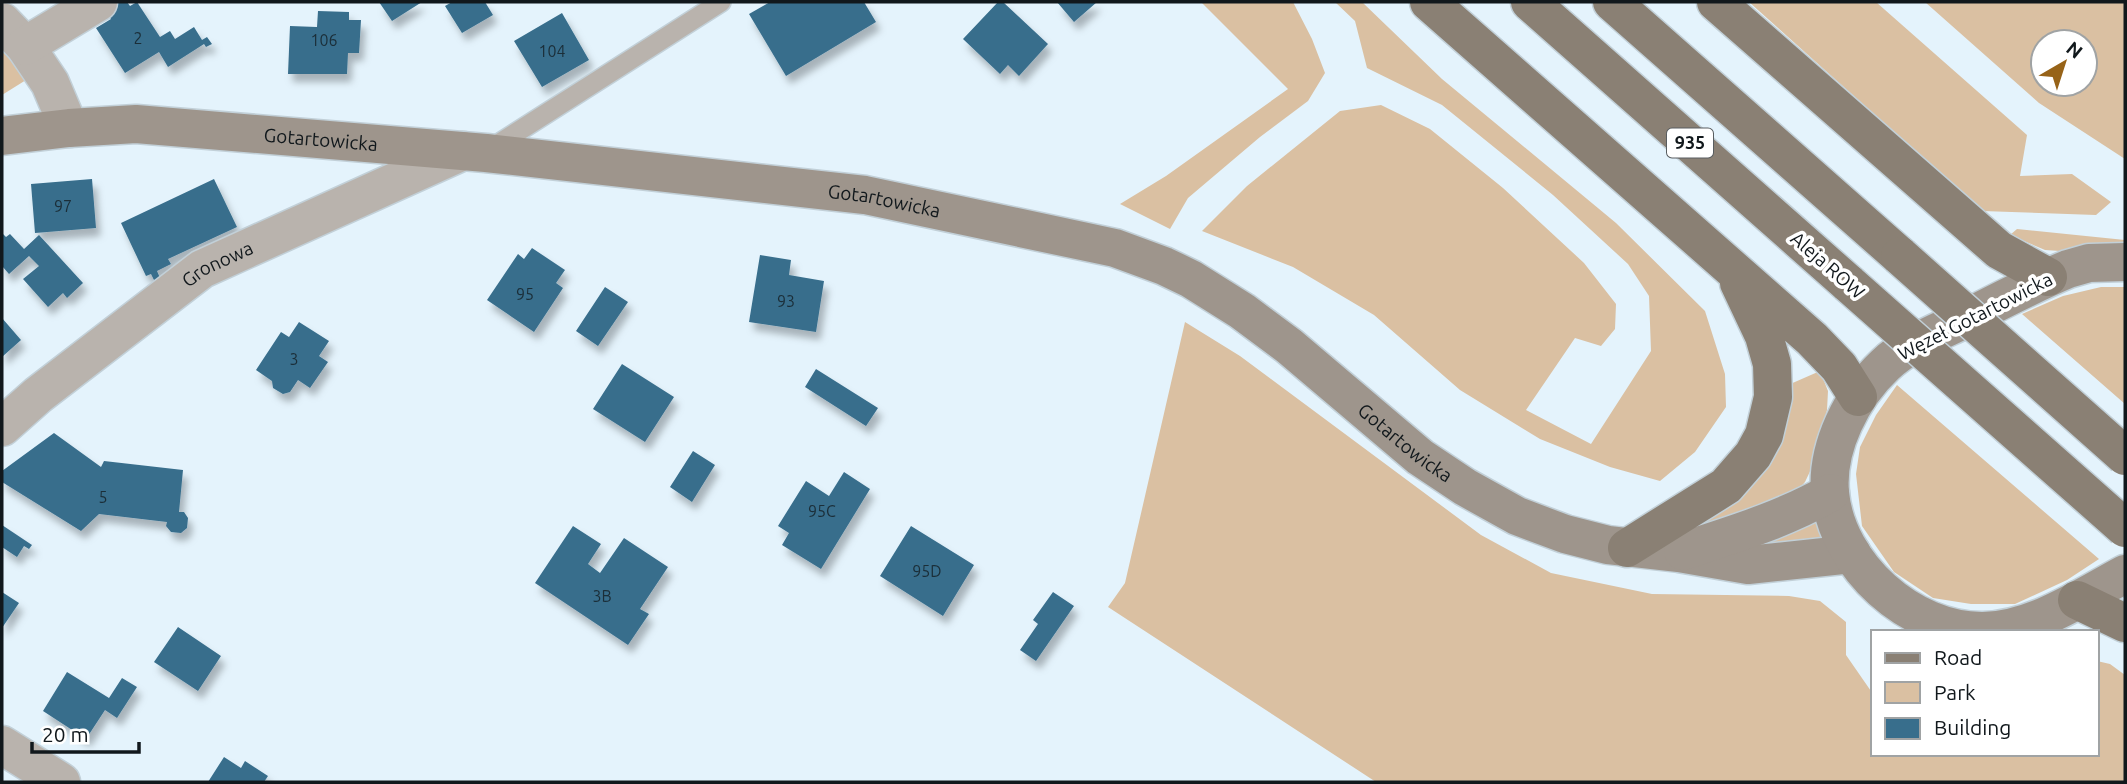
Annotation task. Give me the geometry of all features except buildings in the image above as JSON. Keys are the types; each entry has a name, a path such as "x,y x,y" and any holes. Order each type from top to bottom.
{"main road":[{"path":"1429,2 1829,355 1848,378 1858,397"},
{"name":"Aleja ROW","path":"1530,2 2125,528"},
{"name":"935","path":"1612,2 2125,456"},
{"path":"1716,2 1999,250 2048,277"},
{"path":"1627,548 1726,486 1754,455 1764,435 1773,397 1772,364 1764,335 1733,270"},
{"path":"2077,600 2125,623"}],"street":[{"path":"69,128 51,83 13,34 98,2"},
{"name":"Gotartowicka","path":"2,136 135,124 475,152 864,195 1115,248 1191,279 1242,311 1289,346 1420,457 1488,501 1517,516 1565,534 1627,548 1679,553 1748,565 1852,554"},
{"name":"Gronowa","path":"2,427 38,395 202,269 475,152"},
{"name":"Węzeł Gotartowicka","path":"1973,630 1922,624 1883,590 1852,554 1841,533 1830,493 1831,471 1840,431 1858,397 1885,364 1899,353 2048,277 2089,263 2125,262"},
{"name":"Gotartowicka","path":"1679,553 1769,523 1830,493"},
{"name":"Węzeł Gotartowicka","path":"1988,630 2025,623 2077,600 2125,574"},
{"path":"2,745 61,782"}],"lane":[{"path":"475,152 721,2"}],"green space":[{"path":"1201,2 1293,2 1312,39 1325,73 1308,101 1260,137 1188,198 1170,229 1120,204 1166,176 1288,89"},
{"path":"1335,2 1362,2 1442,79 1616,223 1705,311 1725,374 1726,407 1695,452 1660,481 1610,467 1540,439 1460,390 1374,315 1293,267 1202,231 1247,186 1340,111 1381,105 1430,129 1503,188 1584,263 1616,304 1615,329 1601,346 1575,338 1526,410 1591,444 1651,351 1649,296 1628,264 1553,195 1442,105 1367,68 1355,21"},
{"path":"1749,2 1876,2 2027,135 2020,176 2072,174 2111,202 2096,215 1982,211"},
{"path":"1925,2 2125,2 2125,159 2033,98 2099,98 2099,28 2029,28 2029,94"},
{"path":"2,49 26,80 2,95"},
{"path":"2017,229 2125,240 2125,243 2083,246 2060,251 2045,250 2010,235"},
{"path":"2101,287 2125,287 2125,404 2022,314 2063,296"},
{"path":"1185,322 1240,356 1481,535 1551,573 1652,594 1789,596 1820,601 1846,622 1846,655 1871,691 1871,756 2099,756 2099,661 2110,664 2125,675 2125,782 1376,782 1108,607 1125,583"},
{"path":"1820,371 1828,391 1827,410 1814,463 1805,482 1787,503 1725,522 1692,524 1788,385"},
{"path":"1897,385 2099,559 2067,580 2015,604 1971,604 1933,598 1894,572 1862,526 1856,474 1860,447 1876,415"},
{"path":"1816,521 1823,542 1746,546"}]}
